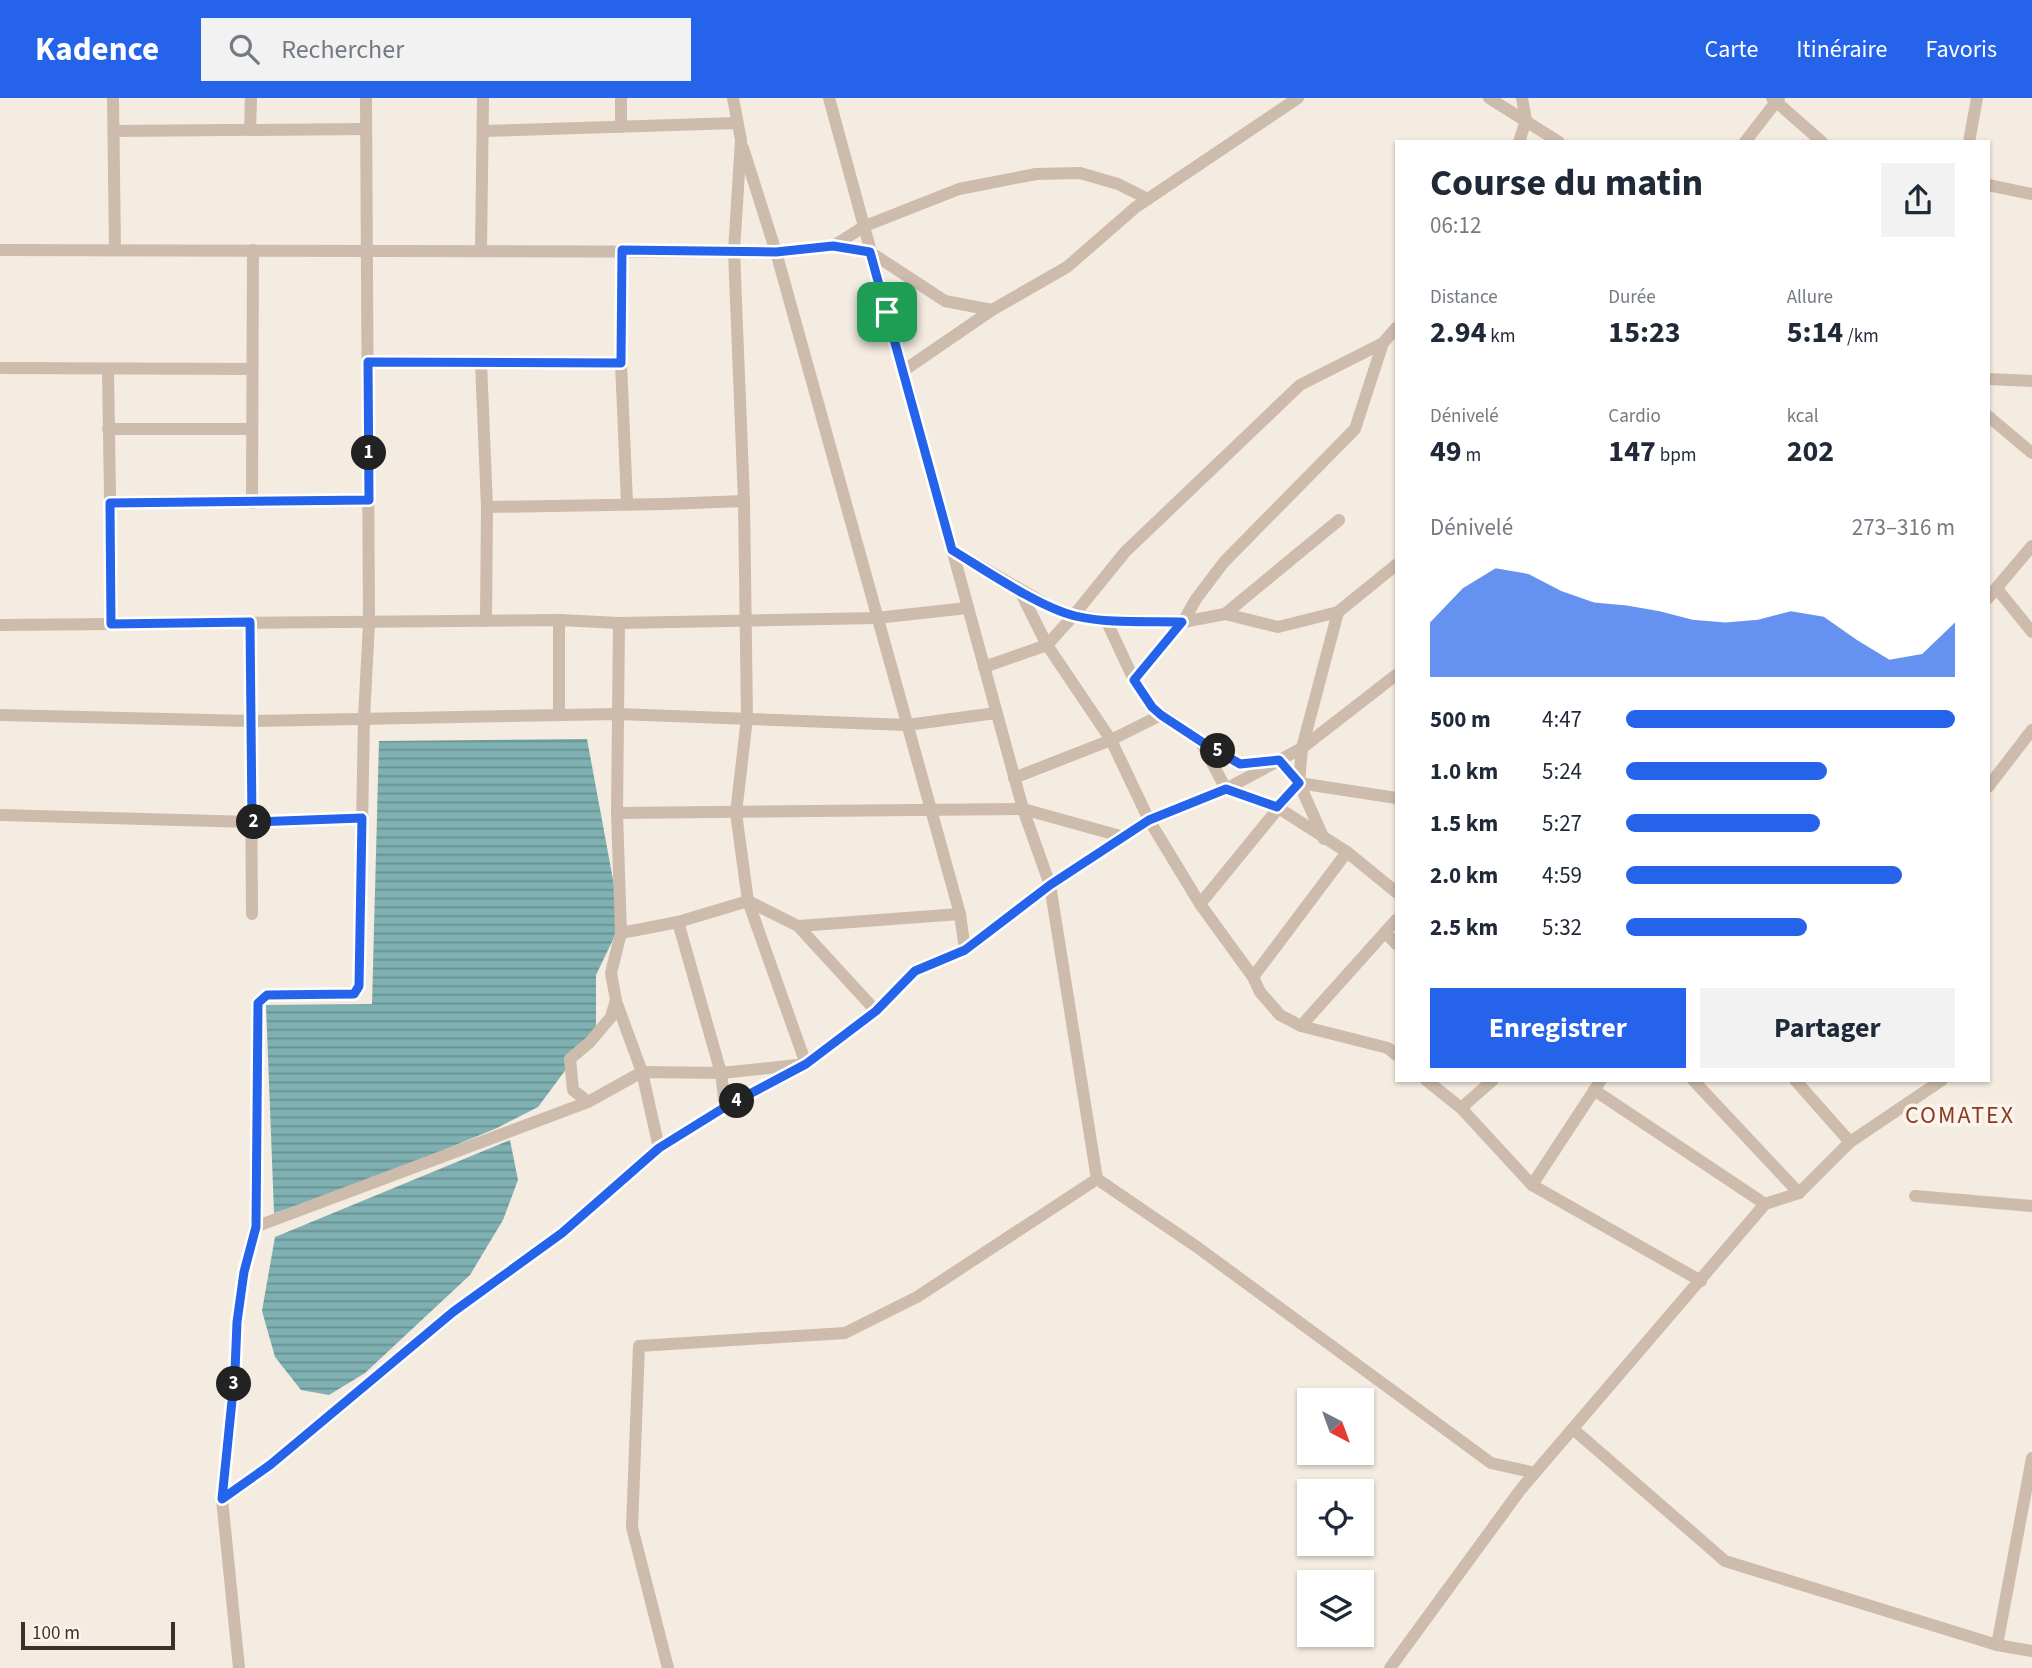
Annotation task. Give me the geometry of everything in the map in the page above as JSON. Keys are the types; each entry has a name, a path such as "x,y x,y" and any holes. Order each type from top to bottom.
{"street":[{"path":"113,98 116,250"},
{"path":"250,130 251,98"},
{"path":"239,1668 222,1499 235,1371 237,1322 244,1272 256,1227 258,1003 267,995 354,994 359,986 364,718 369,623 366,98"},
{"path":"481,250 483,98"},
{"path":"621,98 621,127"},
{"path":"733,98 741,141 776,252 960,914 965,950"},
{"path":"829,98 1014,778 1050,885 1097,1179 1208,1255 1491,1463 1535,1473"},
{"path":"903,371 992,310 1066,267 1136,206 1297,98"},
{"path":"1489,98 1556,140"},
{"path":"1520,140 1525,120 1522,98"},
{"path":"1969,140 1976,98"},
{"path":"1746,140 1776,99 1820,140"},
{"path":"483,131 737,123"},
{"path":"114,131 366,129"},
{"path":"741,141 734,251 744,500 747,718 736,813 748,901 806,1064"},
{"path":"833,246 865,226 959,189 1036,174 1080,173 1118,184 1148,199"},
{"path":"1990,185 2032,194"},
{"path":"0,250 776,252 833,246 870,252 945,302 992,310"},
{"path":"252,502 253,250"},
{"path":"622,250 621,363 626,503"},
{"path":"984,667 1046,645 1125,552 1300,385 1383,343 1395,329"},
{"path":"1134,680 1182,622 1224,562 1355,429 1383,343"},
{"path":"368,362 621,363"},
{"path":"481,363 487,507 486,621"},
{"path":"0,368 253,369"},
{"path":"108,369 111,624"},
{"path":"1990,379 2032,381"},
{"path":"1990,418 2032,453"},
{"path":"108,429 252,429"},
{"path":"110,503 369,500"},
{"path":"487,507 744,500"},
{"path":"1226,614 1339,520"},
{"path":"2032,546 1993,594 2032,632"},
{"path":"952,550 1054,608 1074,615 1106,620 1182,622 1226,614 1278,627 1338,612 1395,566"},
{"path":"1019,589 1046,645 1111,740 1149,820 1200,904 1253,977 1260,992 1280,1015 1301,1026 1394,1047"},
{"path":"0,625 559,620 619,623 876,618 967,608"},
{"path":"1200,904 1299,783 1302,748 1338,612"},
{"path":"559,620 559,715"},
{"path":"1106,620 1134,680 1152,707 1161,715 1240,764 1279,760"},
{"path":"250,622 252,914"},
{"path":"619,623 617,813 621,933 611,973 616,1000 642,1072 659,1148"},
{"path":"222,1499 270,1465 453,1312 562,1233 659,1148 725,1107 806,1064 876,1011 915,971 965,950 1050,885 1149,820 1226,789 1302,748 1395,676"},
{"path":"0,715 250,721 618,714 907,725 996,713"},
{"path":"1014,778 1111,740 1161,715"},
{"path":"1990,784 2032,730"},
{"path":"1202,742 1226,789 1277,807 1347,852 1395,891"},
{"path":"1279,760 1299,783 1324,839"},
{"path":"1299,783 1395,798"},
{"path":"617,813 1023,810 1124,837"},
{"path":"0,815 252,822 362,818"},
{"path":"1253,977 1347,852"},
{"path":"621,933 678,922 748,901 798,926 876,1011"},
{"path":"798,926 960,914"},
{"path":"1301,1026 1395,921"},
{"path":"678,922 721,1073 725,1107"},
{"path":"1385,932 1395,943"},
{"path":"588,1102 573,1090 570,1059 590,1042 611,1017 616,1000"},
{"path":"256,1227 588,1102 642,1072 721,1073 806,1064"},
{"path":"1428,1082 1461,1108 1532,1185 1701,1281"},
{"path":"1461,1108 1491,1082"},
{"path":"1695,1082 1799,1193"},
{"path":"1797,1082 1850,1142"},
{"path":"1390,1668 1535,1473 1765,1204 1799,1193 1850,1142 1939,1082"},
{"path":"1532,1185 1597,1085 1765,1204"},
{"path":"668,1668 632,1527 639,1346 845,1332 917,1297 1097,1179"},
{"path":"1915,1196 2032,1206"},
{"path":"1573,1429 1726,1561 1997,1645 2032,1651"},
{"path":"1997,1645 2032,1458"}],"water":[{"path":"587,739 621,923 596,975 596,1029 538,1107 497,1128 349,1189 274,1213 266,1005 372,1004 379,741"},
{"path":"510,1140 518,1180 503,1220 470,1275 365,1373 329,1395 301,1390 275,1357 262,1311 275,1237"}],"district":[{"name":"COMATEX","path":"1960,1115"}],"route":[{"path":"833,246 870,252 887,312 952,550 1054,608 1074,615 1106,620 1182,622 1134,680 1152,707 1202,742 1240,764 1279,760 1299,783 1277,807 1226,789 1149,820 1050,885 965,950 915,971 876,1011 806,1064 725,1107 659,1148 562,1233 453,1312 270,1465 222,1499 235,1371 237,1322 244,1272 256,1227 258,1003 267,995 354,994 359,986 362,818 252,822 250,622 111,624 110,503 369,500 368,362 621,363 622,250 776,252 833,246"}]}
